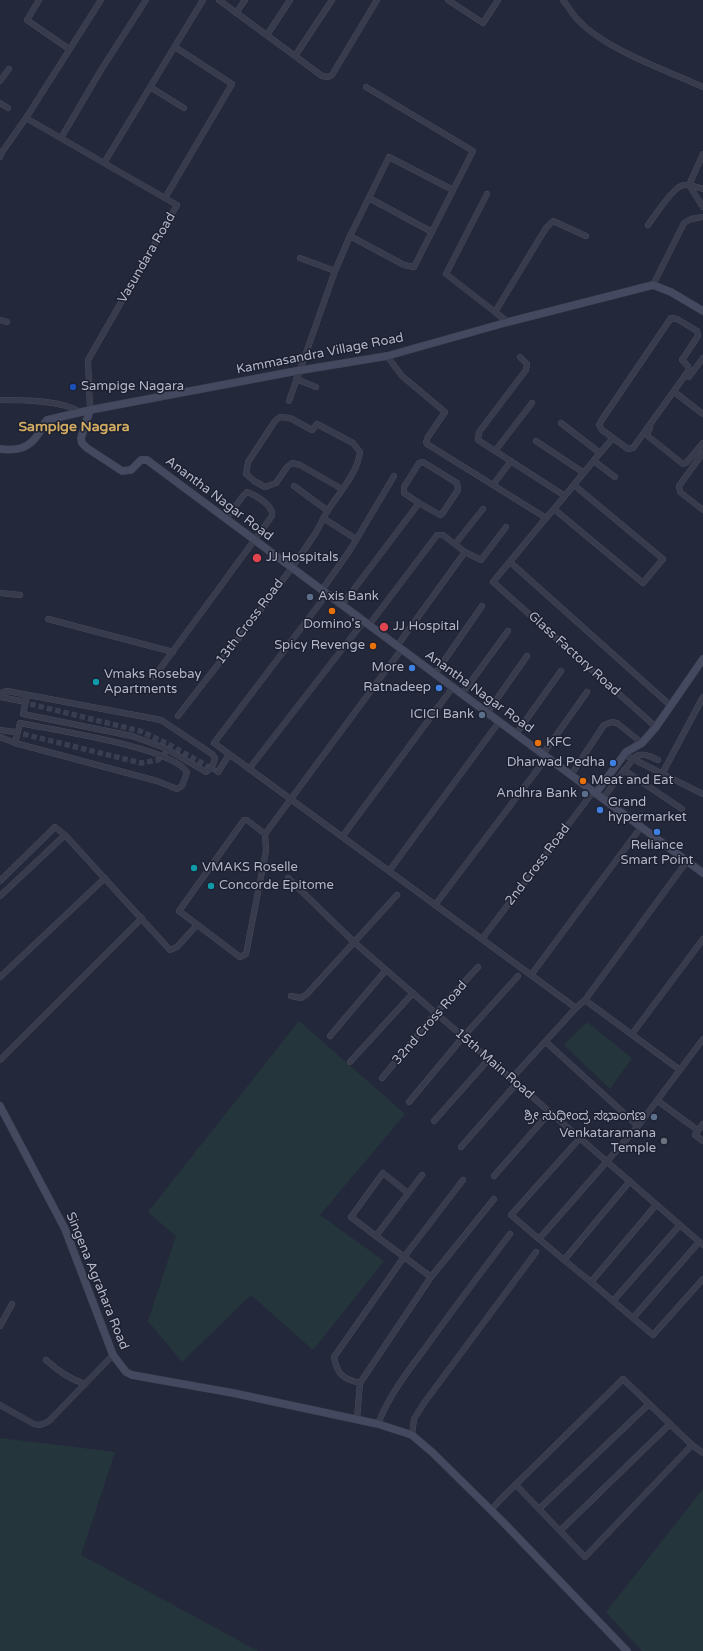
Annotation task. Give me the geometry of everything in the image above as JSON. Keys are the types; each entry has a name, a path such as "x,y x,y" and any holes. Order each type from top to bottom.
{"street":[{"path":"39,0 27,20 69,49"},
{"path":"0,157 101,0"},
{"path":"61,138 101,70 146,0"},
{"path":"104,163 203,0"},
{"path":"219,0 322,76 328,77 332,75 377,0"},
{"path":"236,13 245,0"},
{"path":"267,35 290,0"},
{"path":"295,56 332,0"},
{"path":"448,0 456,2 483,23 498,0"},
{"path":"563,0 578,20 603,39 638,58 703,87"},
{"path":"165,198 232,84 175,47"},
{"path":"0,81 9,69"},
{"path":"150,87 184,108"},
{"path":"350,236 404,265 414,267 473,152 366,87"},
{"path":"0,103 8,108"},
{"name":"Vasundara Road","path":"26,118 177,205 88,360 90,410"},
{"path":"690,185 703,154"},
{"path":"289,401 335,271 350,236 389,157 453,190"},
{"path":"690,185 703,207"},
{"path":"648,225 671,194 680,186 690,185 703,189"},
{"path":"488,194 446,274 508,322"},
{"path":"369,198 432,232"},
{"path":"703,217 691,219 684,223 653,285 672,292 703,311"},
{"path":"495,312 546,228 553,221 586,236"},
{"path":"300,258 335,271"},
{"name":"Kammasandra Village Road","path":"90,410 387,356 508,322 653,285"},
{"path":"671,318 677,318 697,331 698,336 682,360 688,366 689,370 633,448 628,449 613,438 599,425 671,318"},
{"path":"0,320 6,322"},
{"path":"387,356 402,376 445,412 428,437 426,442 427,444 546,518"},
{"path":"520,358 527,364 526,370 479,432 478,440 565,496"},
{"path":"703,358 648,430 647,434 683,464 687,462 703,443"},
{"path":"296,379 316,387"},
{"path":"677,394 703,414"},
{"path":"0,400 39,402 72,407 78,412"},
{"path":"495,451 532,403"},
{"path":"0,448 15,450 20,449 34,439 47,420 90,410"},
{"name":"Anantha Nagar Road","path":"90,410 81,438 82,443 87,448 122,472 131,470 141,460 147,460 703,873"},
{"name":"13th Cross Road","path":"178,716 291,568 316,532 323,518 342,489 359,461 360,452 353,443 317,424 312,430 290,418 280,417 275,421 248,462 246,474 264,487 276,483 287,467 292,463 300,465 342,489"},
{"path":"561,422 600,453"},
{"path":"510,562 613,438"},
{"path":"536,441 584,473"},
{"path":"703,453 679,486 680,492 703,510"},
{"path":"493,485 511,461"},
{"path":"594,461 615,477"},
{"path":"420,462 457,483 458,490 442,514 440,515 419,504 404,493 404,487 420,462"},
{"path":"394,476 325,592 214,743 576,1008"},
{"path":"554,509 643,583 663,559 574,485"},
{"path":"294,486 328,511"},
{"path":"154,677 272,516 271,508 247,492 226,519"},
{"path":"342,605 419,504"},
{"path":"456,544 483,509"},
{"path":"323,518 356,539"},
{"path":"249,769 437,535 443,535 465,552 481,560 506,527"},
{"path":"265,834 247,820 244,820 179,911 240,957 246,954 266,851 265,834 399,648 465,552"},
{"name":"Glass Factory Road","path":"656,727 493,582 510,562 671,706"},
{"path":"0,593 20,595"},
{"path":"435,674 482,606"},
{"path":"48,619 173,652"},
{"path":"462,694 508,631"},
{"path":"487,713 527,656"},
{"path":"595,792 624,755 633,747 642,742 656,727 703,659"},
{"path":"516,734 561,671"},
{"path":"342,837 453,688"},
{"path":"0,693 7,691 27,696 161,720 215,758 212,766 206,772 165,748 132,736 23,714 27,696"},
{"path":"435,905 545,756 587,692"},
{"path":"0,697 21,701"},
{"path":"662,774 703,697"},
{"path":"389,871 499,722"},
{"path":"571,775 604,725 612,722 617,723 642,742"},
{"path":"0,736 15,743 157,781 177,789 182,786 187,772 184,768 162,755 125,744 20,723 15,743"},
{"path":"0,730 15,732"},
{"path":"603,798 636,756 641,754 658,760"},
{"path":"173,761 176,755"},
{"path":"218,772 229,755"},
{"path":"624,755 703,794"},
{"path":"624,770 682,809"},
{"name":"2nd Cross Road","path":"482,939 595,792"},
{"path":"0,881 55,827 65,834 170,950 177,947 197,925"},
{"path":"531,975 641,827"},
{"path":"0,896 65,834"},
{"path":"511,1079 585,1000 687,861"},
{"path":"0,977 105,878"},
{"name":"15th Main Road","path":"288,878 355,943 701,1243"},
{"path":"291,996 301,998 307,994 355,943 397,895"},
{"path":"0,1060 142,918"},
{"path":"632,1034 703,939"},
{"name":"32nd Cross Road","path":"382,1078 478,967"},
{"path":"330,1036 386,970"},
{"path":"409,1102 463,1037 518,976"},
{"path":"350,1062 413,993"},
{"path":"585,1000 680,1070"},
{"path":"539,1239 638,1126 703,1039"},
{"path":"546,1042 638,1126"},
{"path":"434,1121 489,1059"},
{"path":"461,1147 517,1083"},
{"path":"658,1101 696,1129"},
{"name":"Singena Agrahara Road","path":"0,1106 65,1229 113,1355 126,1372 132,1375 233,1393 357,1420"},
{"path":"494,1176 550,1112"},
{"path":"703,1124 695,1135 703,1141"},
{"path":"580,1138 512,1215 652,1335 703,1279"},
{"path":"408,1192 383,1173 350,1217 431,1277"},
{"path":"376,1236 422,1175"},
{"path":"360,1383 352,1381 342,1375 336,1368 334,1357 404,1257 463,1180"},
{"path":"564,1260 630,1181"},
{"path":"494,1199 431,1277 360,1383 357,1420 378,1424 412,1435 433,1453 490,1510 627,1651"},
{"path":"591,1282 656,1205"},
{"path":"613,1301 680,1225"},
{"path":"378,1424 384,1408 398,1386 510,1234"},
{"path":"633,1318 701,1243"},
{"path":"412,1435 414,1419 424,1403 536,1252"},
{"path":"0,1326 12,1304"},
{"path":"0,1405 39,1426 49,1421 113,1355"},
{"path":"46,1360 59,1372 70,1379 86,1384"},
{"path":"490,1510 623,1379 692,1445 703,1453"},
{"path":"539,1509 649,1404"},
{"path":"560,1531 670,1424"},
{"path":"516,1485 585,1557 692,1445"}],"shaded area":[{"path":"299,1021 405,1114 320,1215 384,1261 313,1350 251,1295 182,1362 148,1321 176,1236 148,1212"},
{"path":"587,1022 632,1058 610,1089 564,1045"},
{"path":"0,1438 115,1452 81,1555 258,1651 0,1651"},
{"path":"703,1489 703,1651 642,1651 606,1612"}],"tunnel":[{"path":"22,702 140,731 168,744 218,772"},
{"path":"15,732 141,763 158,760 170,748"}],"place":[{"name":"Sampige Nagara","path":"73,387"},
{"name":"JJ Hospitals","path":"257,558"},
{"name":"Axis Bank","path":"310,597"},
{"name":"Domino's","path":"332,611"},
{"name":"JJ Hospital","path":"384,627"},
{"name":"Spicy Revenge","path":"373,646"},
{"name":"More","path":"412,668"},
{"name":"Vmaks Rosebay Apartments","path":"96,682"},
{"name":"Ratnadeep","path":"439,688"},
{"name":"ICICI Bank","path":"482,715"},
{"name":"KFC","path":"538,743"},
{"name":"Dharwad Pedha","path":"613,763"},
{"name":"Meat and Eat","path":"583,781"},
{"name":"Andhra Bank","path":"585,794"},
{"name":"Grand hypermarket","path":"600,810"},
{"name":"Reliance Smart Point","path":"657,832"},
{"name":"VMAKS Roselle","path":"194,868"},
{"name":"Concorde Epitome","path":"211,886"},
{"name":"ಶ್ರೀ ಸುಧೀಂದ್ರ ಸಭಾಂಗಣ","path":"654,1117"},
{"name":"Venkataramana Temple","path":"664,1141"}],"district":[{"name":"Sampige Nagara","path":"74,427"}]}
